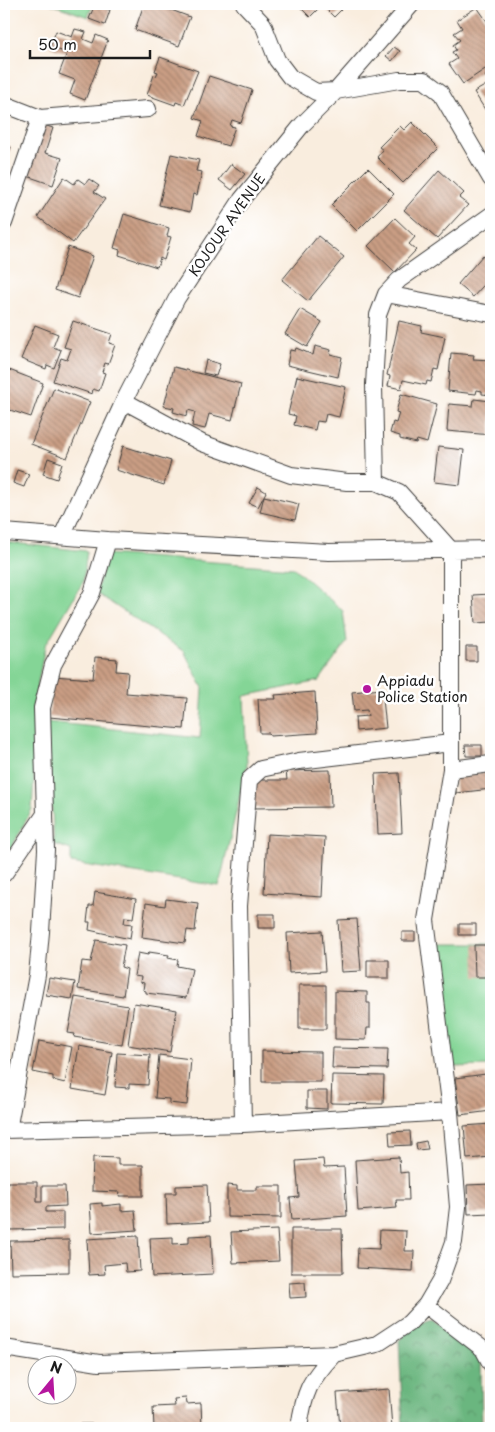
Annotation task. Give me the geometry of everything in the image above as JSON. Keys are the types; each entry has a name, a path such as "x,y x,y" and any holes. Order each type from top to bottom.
{"street":[{"path":"244,4 263,24 277,60 290,77 316,92 399,80 424,80 440,92 491,179"},
{"name":"KOJOUR AVENUE","path":"62,536 124,400 177,298 242,199 302,125 336,90 412,4"},
{"path":"4,104 40,118 148,109"},
{"path":"4,223 40,118"},
{"path":"376,482 374,375 378,315 386,294 399,280 491,216"},
{"path":"386,294 491,314"},
{"path":"4,1348 99,1363 334,1354 377,1344 409,1323 426,1305 440,1281 454,1242 457,1216 450,1112 426,920 451,769 451,550 399,492 376,482 347,482 291,475 202,443 124,400"},
{"path":"4,532 108,540 328,552 491,549"},
{"path":"108,540 92,593 53,665 42,708 46,850 37,976 6,1130 243,1124 450,1112"},
{"path":"243,1124 239,906 249,780 261,769 299,761 451,743"},
{"path":"451,769 491,764"},
{"path":"4,874 45,814"},
{"path":"426,1305 483,1349 491,1364"},
{"path":"299,1428 305,1392 314,1375 334,1354"}],"green space":[{"path":"51,4 93,4 88,17"},
{"path":"4,542 87,551 83,582 45,646 33,708 35,761 32,809 4,862"},
{"path":"107,554 294,568 343,611 347,642 319,681 244,696 247,765 219,886 71,863 71,850 54,844 47,722 200,738 203,688 184,651 96,593"},
{"path":"435,944 491,944 491,1066 448,1067"},
{"path":"432,1318 481,1357 482,1428 403,1428 399,1340 417,1323"}],"building":[{"path":"95,4 110,10 105,25 89,19"},
{"path":"144,4 155,4 190,17 179,46 135,30"},
{"path":"297,4 347,4 334,17 322,5 310,17"},
{"path":"477,7 491,27 491,65 463,84 449,64 457,59 452,52 456,50 453,45 460,40 454,33 462,28 457,20"},
{"path":"75,29 86,32 83,39 93,43 96,35 108,40 85,100 70,94 75,80 59,74 67,53 50,47 56,31 72,37"},
{"path":"394,47 400,51 392,61 386,56"},
{"path":"160,57 198,71 184,105 176,102 175,105 147,95 154,75 156,76 158,72 155,71"},
{"path":"491,72 491,115 489,116 474,92 490,83 485,76"},
{"path":"209,76 252,90 241,123 232,120 230,126 235,127 228,146 198,136 203,121 194,118"},
{"path":"412,122 438,148 403,183 377,157 383,150 379,147 400,126 404,130"},
{"path":"43,125 53,128 45,153 62,158 53,185 27,176"},
{"path":"4,144 11,147 4,164"},
{"path":"171,154 199,160 196,171 202,172 197,195 193,194 190,212 159,205"},
{"path":"231,164 245,174 232,190 219,180"},
{"path":"368,168 394,194 357,231 331,205"},
{"path":"439,170 464,193 459,198 468,205 437,239 404,210"},
{"path":"64,177 74,184 78,179 85,184 89,179 99,186 94,192 105,199 73,243 38,217"},
{"path":"124,214 169,228 167,236 171,237 164,260 160,258 157,267 119,255 120,250 114,248"},
{"path":"395,218 415,237 409,244 416,250 395,272 368,246"},
{"path":"318,236 344,257 308,301 282,280"},
{"path":"68,247 93,256 78,298 55,290"},
{"path":"483,255 491,262 491,277 473,297 458,284"},
{"path":"300,309 322,322 307,347 285,334"},
{"path":"73,321 112,334 109,343 115,345 108,364 105,363 102,372 105,373 99,391 93,389 92,394 53,381 61,358 67,360 71,349 64,347"},
{"path":"399,321 422,326 421,332 445,337 438,370 434,369 431,382 427,381 426,385 403,380 401,389 388,386 390,376 387,375"},
{"path":"35,325 58,334 53,347 61,350 54,368 47,365 46,369 21,359"},
{"path":"315,346 331,350 330,354 342,357 338,377 287,365 290,350 295,351 296,348 313,355"},
{"path":"451,353 474,355 473,359 491,360 491,395 482,394 482,391 477,390 476,394 448,391"},
{"path":"206,360 220,364 216,376 203,373"},
{"path":"174,367 241,384 232,420 209,414 205,429 192,426 195,412 188,410 187,416 173,412 174,408 164,406"},
{"path":"4,368 43,383 31,417 4,408"},
{"path":"297,376 346,387 339,417 326,414 324,422 317,421 315,430 294,425 296,416 288,414"},
{"path":"54,388 90,402 67,458 31,444"},
{"path":"401,394 437,404 427,443 417,440 416,443 400,439 400,436 390,433 393,422 396,423 399,413 396,412"},
{"path":"474,399 491,401 491,435 447,431 449,404 473,406"},
{"path":"123,446 171,461 164,485 116,470"},
{"path":"438,447 464,450 460,485 434,482"},
{"path":"48,458 62,463 57,479 43,474"},
{"path":"17,470 29,474 24,487 13,483"},
{"path":"258,487 266,492 258,507 249,503"},
{"path":"264,496 299,504 295,520 260,512"},
{"path":"491,594 491,622 475,623 473,595"},
{"path":"466,647 477,647 477,661 466,661"},
{"path":"95,657 117,659 116,671 128,672 126,693 187,698 184,729 49,717 53,676 93,679"},
{"path":"382,689 386,728 356,731 355,717 368,716 367,710 354,711 352,692"},
{"path":"315,692 317,733 270,736 269,733 260,733 258,699 276,699 275,695"},
{"path":"465,745 482,745 482,756 466,756"},
{"path":"330,770 331,807 253,808 253,780 287,780 286,771"},
{"path":"491,772 491,789 456,793 454,775"},
{"path":"399,773 402,833 378,834 375,774"},
{"path":"267,834 325,837 322,897 264,893"},
{"path":"95,892 136,899 133,918 125,917 124,923 132,924 130,939 89,930 90,922 87,922 89,906 93,906"},
{"path":"166,899 198,903 195,931 187,930 185,943 142,937 146,903 165,906"},
{"path":"258,914 275,914 275,928 258,928"},
{"path":"357,919 361,971 341,972 338,920"},
{"path":"459,924 476,924 476,935 459,935"},
{"path":"322,931 325,971 289,973 287,933"},
{"path":"402,932 415,932 415,941 402,941"},
{"path":"96,940 125,945 121,967 127,969 123,996 78,989 82,961 91,962"},
{"path":"474,945 491,945 491,977 475,977"},
{"path":"149,952 169,955 168,958 178,960 177,966 192,969 186,998 146,993 143,990 144,983 140,982 141,977 134,976 138,953 148,955"},
{"path":"367,960 389,960 389,978 367,978"},
{"path":"49,978 75,982 72,999 46,995"},
{"path":"299,985 326,985 326,1029 299,1029"},
{"path":"335,991 367,992 367,1003 370,1003 370,1028 367,1028 366,1040 335,1039"},
{"path":"75,997 128,1006 122,1045 74,1037 75,1034 68,1033"},
{"path":"134,1003 177,1010 170,1052 128,1045"},
{"path":"39,1041 72,1047 65,1083 53,1080 53,1076 33,1072"},
{"path":"79,1046 112,1052 105,1095 72,1089"},
{"path":"333,1048 388,1049 387,1069 332,1068"},
{"path":"262,1051 321,1052 321,1082 262,1082"},
{"path":"117,1053 150,1055 148,1085 129,1084 129,1088 115,1087"},
{"path":"159,1055 191,1059 187,1105 169,1103 169,1099 155,1098"},
{"path":"486,1074 491,1111 460,1115 455,1078"},
{"path":"332,1075 384,1076 383,1104 331,1103"},
{"path":"307,1091 327,1091 327,1109 307,1108"},
{"path":"491,1124 491,1157 467,1159 464,1126"},
{"path":"410,1131 411,1145 390,1146 389,1132"},
{"path":"426,1141 428,1149 417,1150 416,1143"},
{"path":"93,1157 118,1158 118,1165 143,1165 143,1196 119,1196 120,1192 92,1191"},
{"path":"399,1157 400,1173 408,1172 409,1200 396,1200 397,1208 358,1211 355,1160"},
{"path":"323,1159 324,1168 344,1167 347,1216 292,1220 290,1198 299,1197 296,1161"},
{"path":"7,1182 37,1182 37,1202 42,1202 42,1186 65,1186 66,1206 46,1207 46,1212 63,1212 63,1229 8,1230"},
{"path":"491,1184 491,1213 468,1214 467,1185"},
{"path":"207,1185 209,1222 167,1224 166,1193 176,1193 176,1186"},
{"path":"227,1185 237,1186 237,1190 257,1190 257,1186 281,1186 281,1218 227,1217"},
{"path":"102,1203 102,1206 121,1204 121,1211 135,1210 137,1230 92,1233 90,1204"},
{"path":"291,1229 342,1229 343,1273 291,1273"},
{"path":"277,1230 279,1261 233,1263 231,1232"},
{"path":"380,1230 406,1231 405,1251 414,1251 413,1271 357,1268 358,1248 379,1249"},
{"path":"211,1235 213,1274 152,1277 150,1238 173,1237 173,1244 189,1243 189,1236"},
{"path":"138,1236 140,1271 126,1272 125,1263 104,1265 105,1274 89,1275 87,1239"},
{"path":"69,1240 69,1272 11,1273 10,1241"},
{"path":"305,1282 306,1297 290,1298 289,1283"},
{"path":"389,1389 392,1428 340,1428 337,1393"},
{"path":"186,1398 187,1404 201,1403 202,1428 154,1428 153,1407 175,1406 174,1399"},
{"path":"80,1424 102,1424 103,1428 80,1428"}],"place":[{"name":"Appiadu Police Station","path":"367,689"}]}
